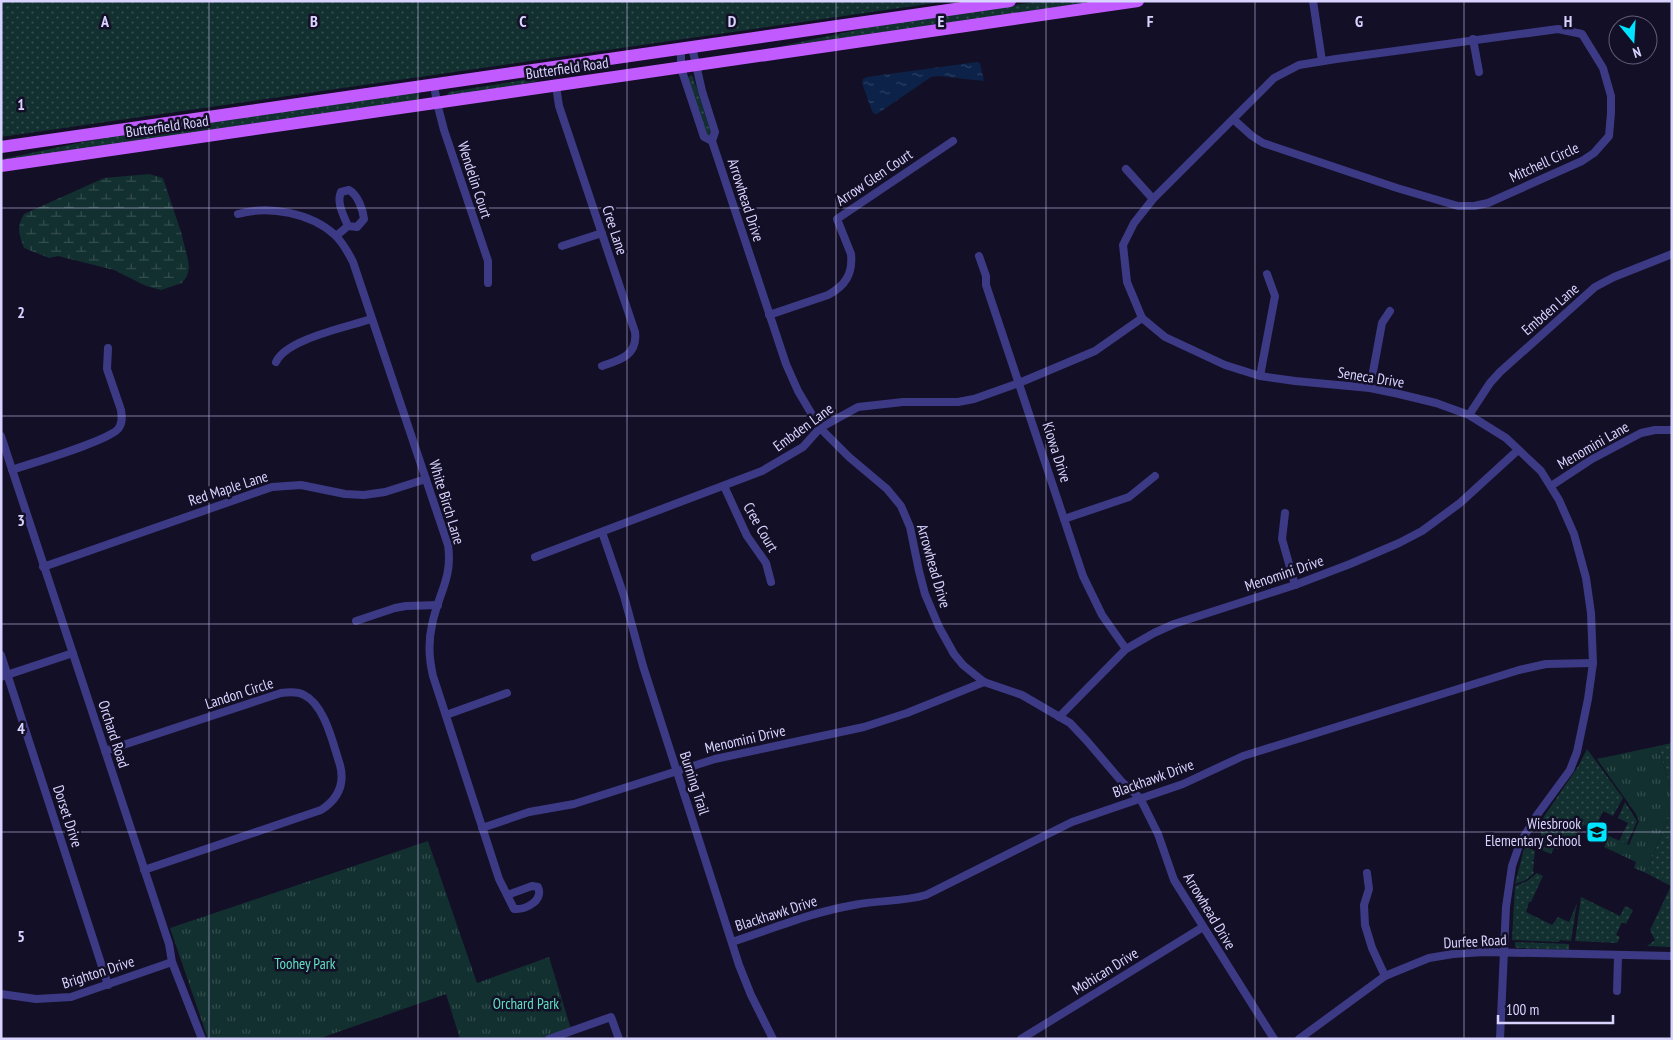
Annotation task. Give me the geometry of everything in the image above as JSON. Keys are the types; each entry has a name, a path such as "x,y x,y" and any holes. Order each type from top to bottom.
{"main road":[{"name":"Butterfield Road","path":"1,147 1010,1"},
{"name":"Butterfield Road","path":"1,166 1138,1"}],"street":[{"path":"1313,1 1322,61"},
{"name":"Mitchell Circle","path":"1558,29 1582,34 1603,68 1611,96 1609,136 1594,153 1582,161 1488,203 1474,206 1458,206 1397,188 1263,143 1233,119 1274,78 1299,65 1322,61 1558,29"},
{"path":"1474,39 1479,72"},
{"name":"Arrowhead Drive","path":"686,48 696,66 715,132 712,141 791,378 820,428 849,457 887,489 901,506 910,527 925,594 939,627 954,654 963,665 984,682 1022,696 1070,723 1122,782 1140,798 1158,834 1174,880 1274,1039"},
{"name":"Arrowhead Drive","path":"686,48 681,68 704,138 712,141"},
{"name":"Wendelin Court","path":"434,85 437,103 488,261 488,283"},
{"name":"Cree Lane","path":"556,86 559,106 635,332 634,349 630,353 602,366"},
{"name":"Seneca Drive","path":"1233,119 1153,199 1134,223 1123,245 1127,282 1142,318 1165,337 1187,348 1226,365 1260,376 1370,388 1436,403 1469,415 1495,431 1541,471 1567,517 1581,558 1591,613 1592,664 1588,699 1577,752 1570,770 1537,815 1520,843 1512,866 1506,907 1500,1039"},
{"name":"Arrow Glen Court","path":"769,315 828,295 836,291 848,280 852,259 836,219 953,141"},
{"path":"1126,169 1153,199"},
{"path":"336,236 348,226 358,226 364,220 356,195 349,190 341,192 339,195 348,226"},
{"name":"White Birch Lane","path":"238,214 261,210 292,214 313,221 336,236 353,262 426,479 448,551 449,571 447,581 430,634 429,654 433,676 499,879 507,895 514,908 517,909 539,898 540,893 538,887 532,886 507,895"},
{"path":"562,246 602,234"},
{"name":"Embden Lane","path":"1469,415 1495,377 1595,287 1614,277 1672,254"},
{"name":"Kiowa Drive","path":"979,256 986,276 986,285 1084,576 1095,604 1126,649"},
{"path":"1260,376 1275,296 1267,274"},
{"path":"1370,388 1382,323 1390,312"},
{"name":"Embden Lane","path":"535,557 762,471 803,447 820,428 850,410 865,406 918,401 965,401 1019,383 1095,351 1142,318"},
{"path":"276,362 284,351 294,344 371,319"},
{"path":"12,470 103,438 117,430 122,417 108,369 108,348"},
{"name":"Menomini Lane","path":"1551,486 1592,459 1641,433 1672,430"},
{"name":"Orchard Road","path":"1,436 169,944 172,962 202,1039"},
{"name":"Menomini Drive","path":"1059,717 1126,649 1154,633 1182,621 1295,585 1377,554 1422,530 1460,503 1518,450"},
{"path":"1064,519 1129,497 1155,476"},
{"name":"Red Maple Lane","path":"44,568 272,487 302,485 345,494 364,495 384,492 426,479"},
{"name":"Cree Court","path":"724,486 747,536 766,563 771,582"},
{"path":"1285,513 1282,539 1295,585"},
{"name":"Burning Trail","path":"602,532 620,582 642,666 732,942 751,995 773,1039"},
{"path":"356,622 395,608 438,605"},
{"path":"5,676 72,653"},
{"name":"Dorset Drive","path":"1,655 5,676 108,985"},
{"name":"Blackhawk Drive","path":"732,942 840,907 868,902 909,900 926,896 1072,822 1188,782 1243,756 1519,670 1546,664 1592,664"},
{"name":"Menomini Drive","path":"482,828 529,812 574,804 733,754 824,737 864,727 907,713 984,682"},
{"name":"Landon Circle","path":"105,751 281,693 291,692 303,694 311,699 318,708 323,716 340,764 342,782 339,791 335,799 321,810 144,870"},
{"path":"446,715 507,693"},
{"path":"1367,873 1369,889 1364,905 1365,925 1372,948 1385,976"},
{"name":"Mohican Drive","path":"1021,1039 1203,927"},
{"name":"Durfee Road","path":"1298,1039 1385,976 1419,962 1453,954 1672,956"},
{"path":"1617,991 1618,956"},
{"name":"Brighton Drive","path":"1,994 36,999 60,998 81,994 172,962"},
{"path":"549,1039 611,1017 619,1039"}],"green space":[{"path":"1,1 949,1 1,137"},
{"path":"1042,1 1107,1 777,47 880,25"},
{"path":"691,75 712,136 708,137 688,78"},
{"path":"537,78 538,81 492,90 447,95 449,92"},
{"path":"417,92 418,100 4,161 3,159 111,136"},
{"path":"149,174 163,178 181,232 189,268 187,276 182,283 161,290 146,286 114,270 58,256 49,258 24,248 19,231 24,214 104,178"},
{"path":"1672,743 1672,793 1658,746"},
{"path":"1658,746 1672,793 1672,808 1646,873 1634,868 1636,862 1604,847 1609,836 1629,845 1639,821 1597,759"},
{"path":"1587,749 1623,798 1613,816 1603,811 1595,829 1584,825 1573,848 1562,842 1558,849 1554,848 1551,854 1539,849 1543,818 1579,765"},
{"path":"1625,802 1637,821 1627,844 1619,841 1628,823 1618,818"},
{"path":"1672,808 1672,947 1647,946 1655,940 1650,930 1671,886 1646,873"},
{"name":"Toohey Park","path":"428,841 477,983 549,957 571,1029 541,1039 460,1039 446,994 318,1039 208,1039 170,928"},
{"path":"1527,847 1535,851 1534,860 1532,860 1534,862 1534,873 1526,880 1515,884 1524,849"},
{"path":"1537,873 1543,876 1531,902 1529,902 1526,912 1552,925 1558,917 1569,922 1577,903 1571,941 1512,940 1515,886 1527,881"},
{"path":"1581,897 1620,916 1625,906 1633,910 1626,924 1622,922 1616,935 1620,937 1617,943 1575,941"},
{"path":"1515,942 1569,944 1569,950 1518,948 1515,947"}],"water":[{"path":"980,63 984,81 938,76 931,77 877,114 874,114 872,111 862,83 863,79 867,77"}],"place":[{"name":"Wiesbrook Elementary School","path":"1597,832"}],"park label":[{"name":"Orchard Park","path":"526,1003"}]}
